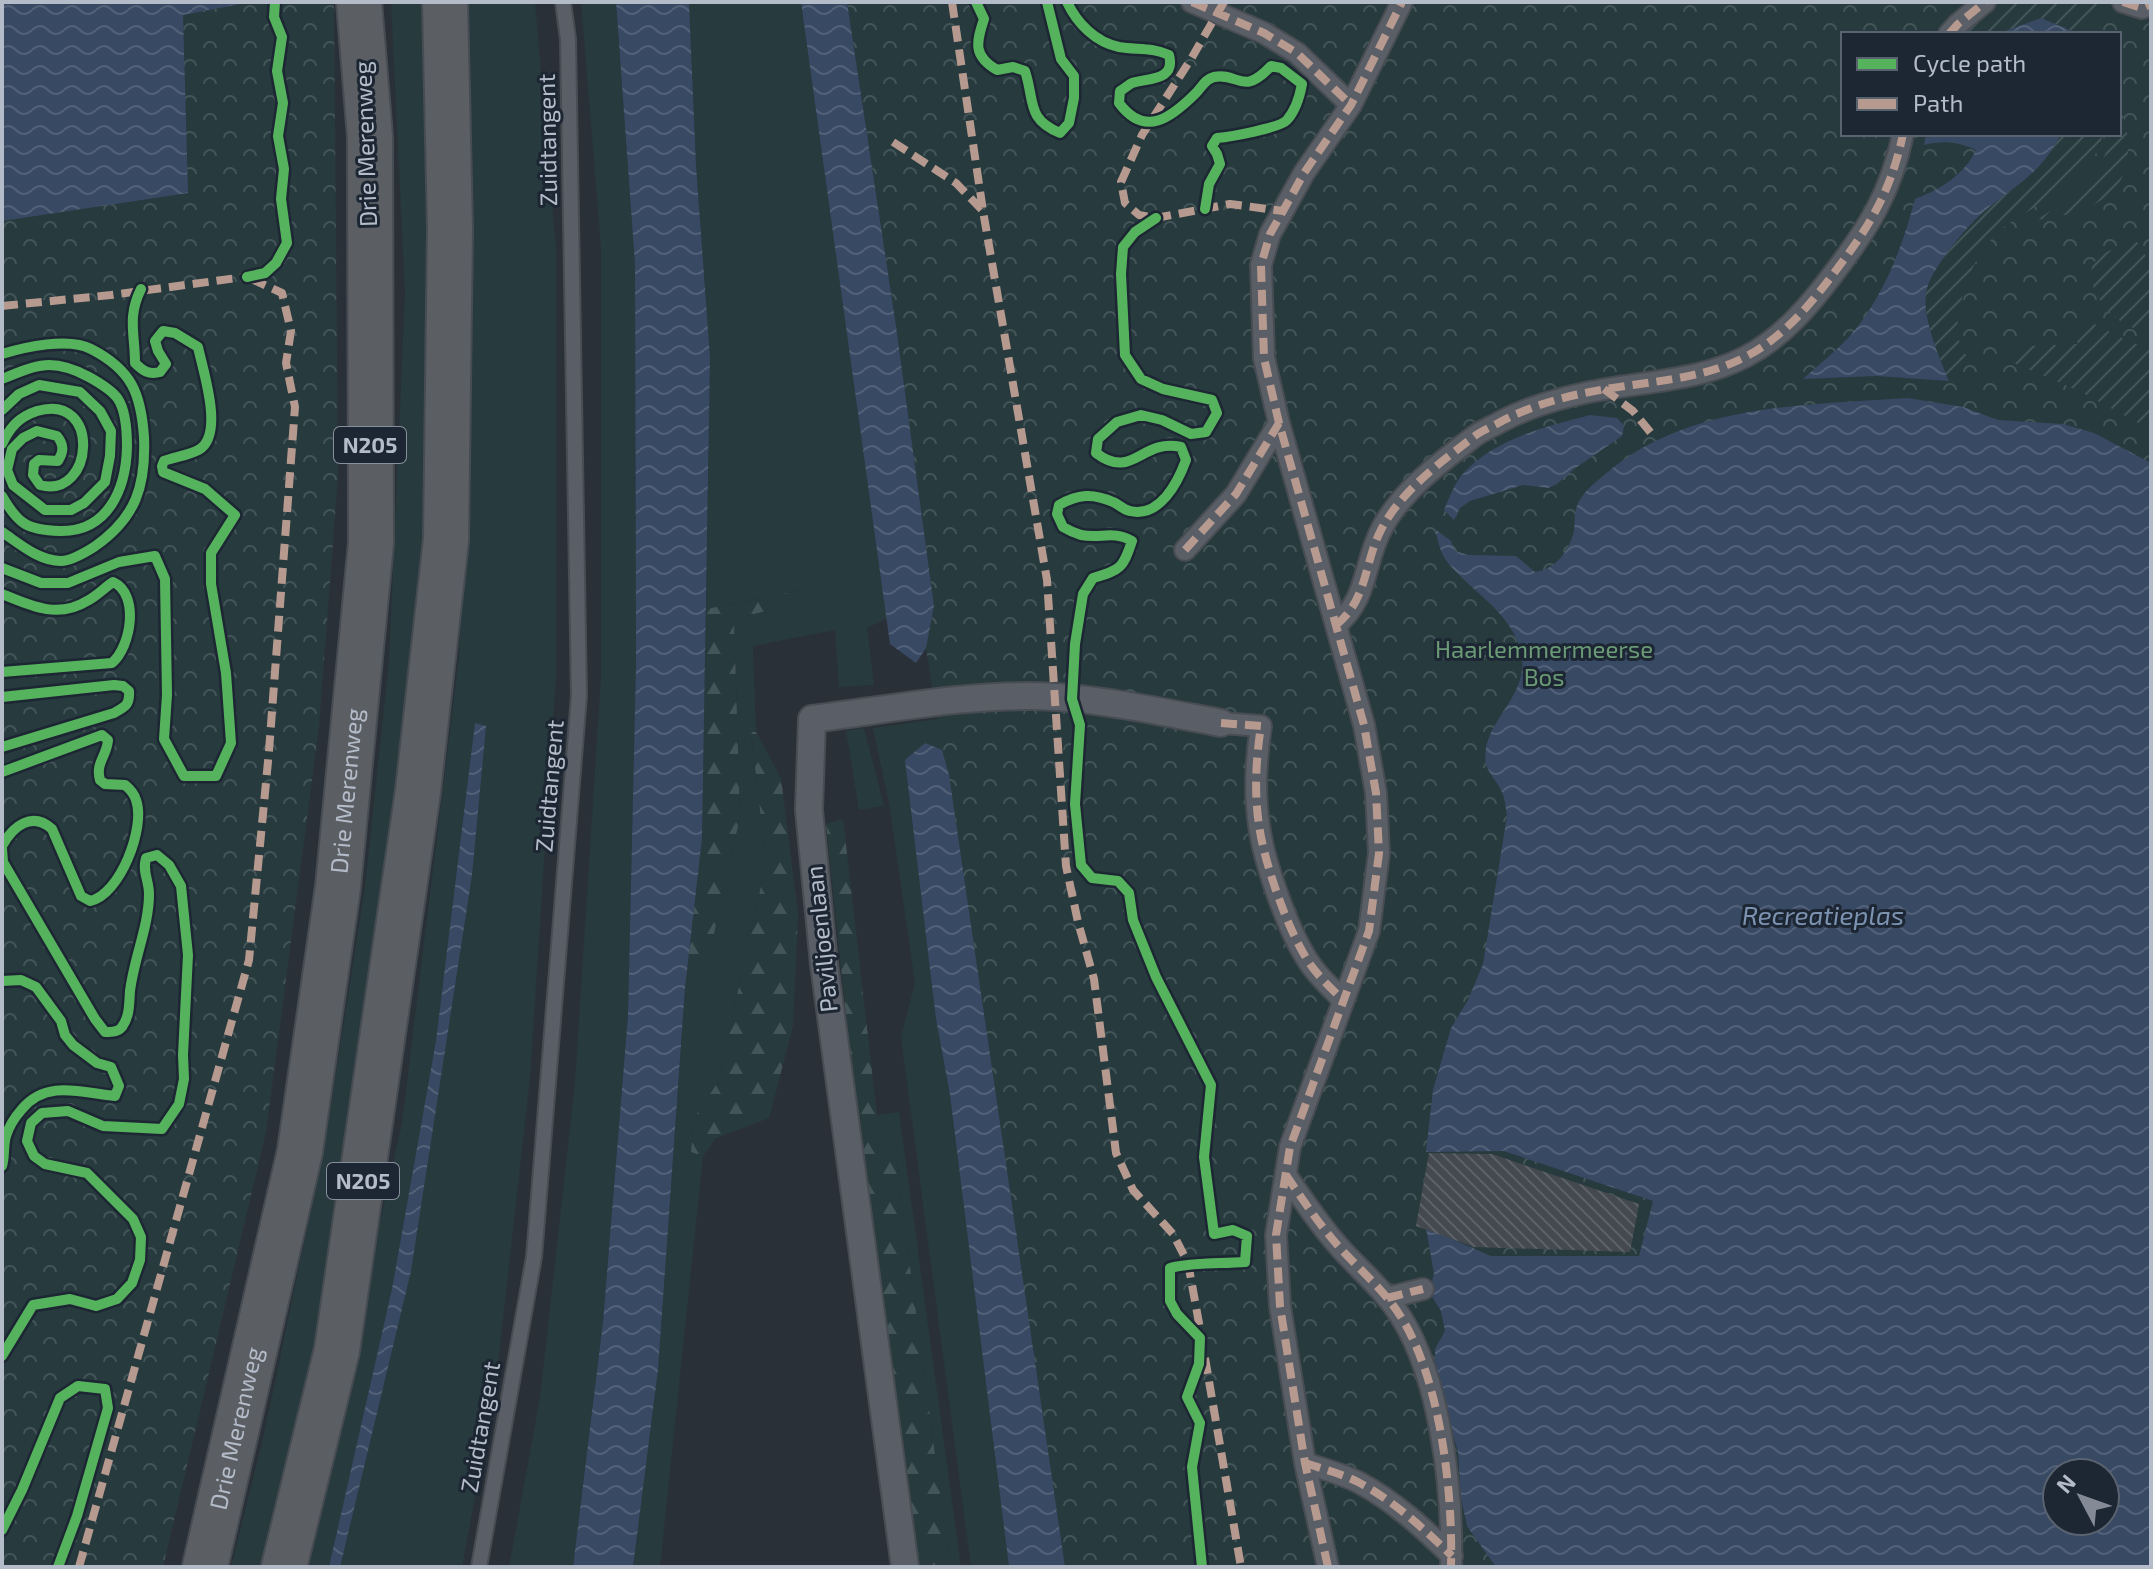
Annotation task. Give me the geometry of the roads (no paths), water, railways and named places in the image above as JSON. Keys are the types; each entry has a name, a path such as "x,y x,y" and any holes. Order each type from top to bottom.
{"highway":[{"name":"Drie Merenweg","path":"205,1567 300,1151 340,871 371,543 370,137 359,2"},
{"name":"N205","path":"284,1567 337,1350 418,791 446,540 450,229 445,2"}],"street":[{"path":"1192,2 1264,33 1297,53 1351,105"},
{"path":"1328,1567 1305,1463 1277,1273 1276,1235 1290,1147 1369,931 1379,853 1376,793 1369,753 1264,358 1261,265 1270,234 1304,173 1351,105 1402,2"},
{"path":"1951,32 1985,2"},
{"path":"2123,2 2142,8 2151,4"},
{"path":"1336,625 1349,615 1363,588 1379,533 1392,510 1474,436 1528,407 1604,389 1676,379 1715,369 1747,356 1774,338 1807,309 1866,231 1894,175 1903,136"},
{"path":"1185,550 1236,494 1279,423"},
{"name":"Paviljoenlaan","path":"905,1567 824,964 809,810 812,719 983,698 1056,697 1221,723"},
{"path":"1221,723 1261,726 1255,766 1259,826 1275,884 1288,921 1312,967 1343,1000"},
{"path":"1286,1175 1331,1238 1402,1318 1426,1370 1442,1439 1450,1498 1451,1562"},
{"path":"1387,1298 1423,1289"},
{"path":"1305,1463 1356,1481 1392,1502 1451,1562"}],"lane":[{"name":"Zuidtangent","path":"479,1567 534,1257 579,696 568,39 563,2"}],"water":[{"path":"2,2 251,2 183,15 188,193 2,221"},
{"path":"616,2 689,2 696,165 710,357 702,838 685,988 658,1370 633,1567 573,1567 603,1322 628,1015 636,663 635,264"},
{"path":"801,2 847,2 934,606 926,648 916,663 890,644"},
{"path":"2041,18 2074,32 2002,32"},
{"path":"1926,136 2060,136 2038,168 1980,215 1962,235 1929,282 1926,314 1949,381 1877,376 1803,379 1849,337 1872,306 1897,254 1915,199 1951,180 1965,167 1976,150 1951,143 1924,145"},
{"name":"Recreatieplas","path":"1908,398 1963,407 1998,420 2063,424 2094,433 2151,463 2151,1567 1496,1567 1467,1526 1461,1498 1458,1452 1435,1370 1435,1349 1445,1331 1441,1311 1429,1292 1434,1274 1426,1228 1491,1256 1639,1256 1653,1201 1504,1151 1426,1152 1433,1090 1451,1028 1468,1000 1483,964 1507,816 1502,792 1487,768 1486,748 1495,725 1515,691 1522,666 1521,652 1509,626 1448,563 1435,529 1451,541 1455,551 1468,555 1516,556 1535,572 1542,570 1555,563 1569,545 1576,509 1583,495 1614,467 1646,446 1681,430 1717,419 1794,406"},
{"path":"1590,415 1617,418 1624,426 1622,436 1557,484 1548,488 1523,485 1470,501 1460,508 1454,520 1444,510 1461,476 1488,453 1520,436"},
{"path":"475,723 486,726 472,875 411,1271 340,1567 329,1567 392,1289 436,1041"},
{"path":"925,743 942,750 949,775 1065,1567 1009,1567 905,760"}],"park label":[{"name":"Haarlemmermeerse Bos","path":"1544,664"}]}
